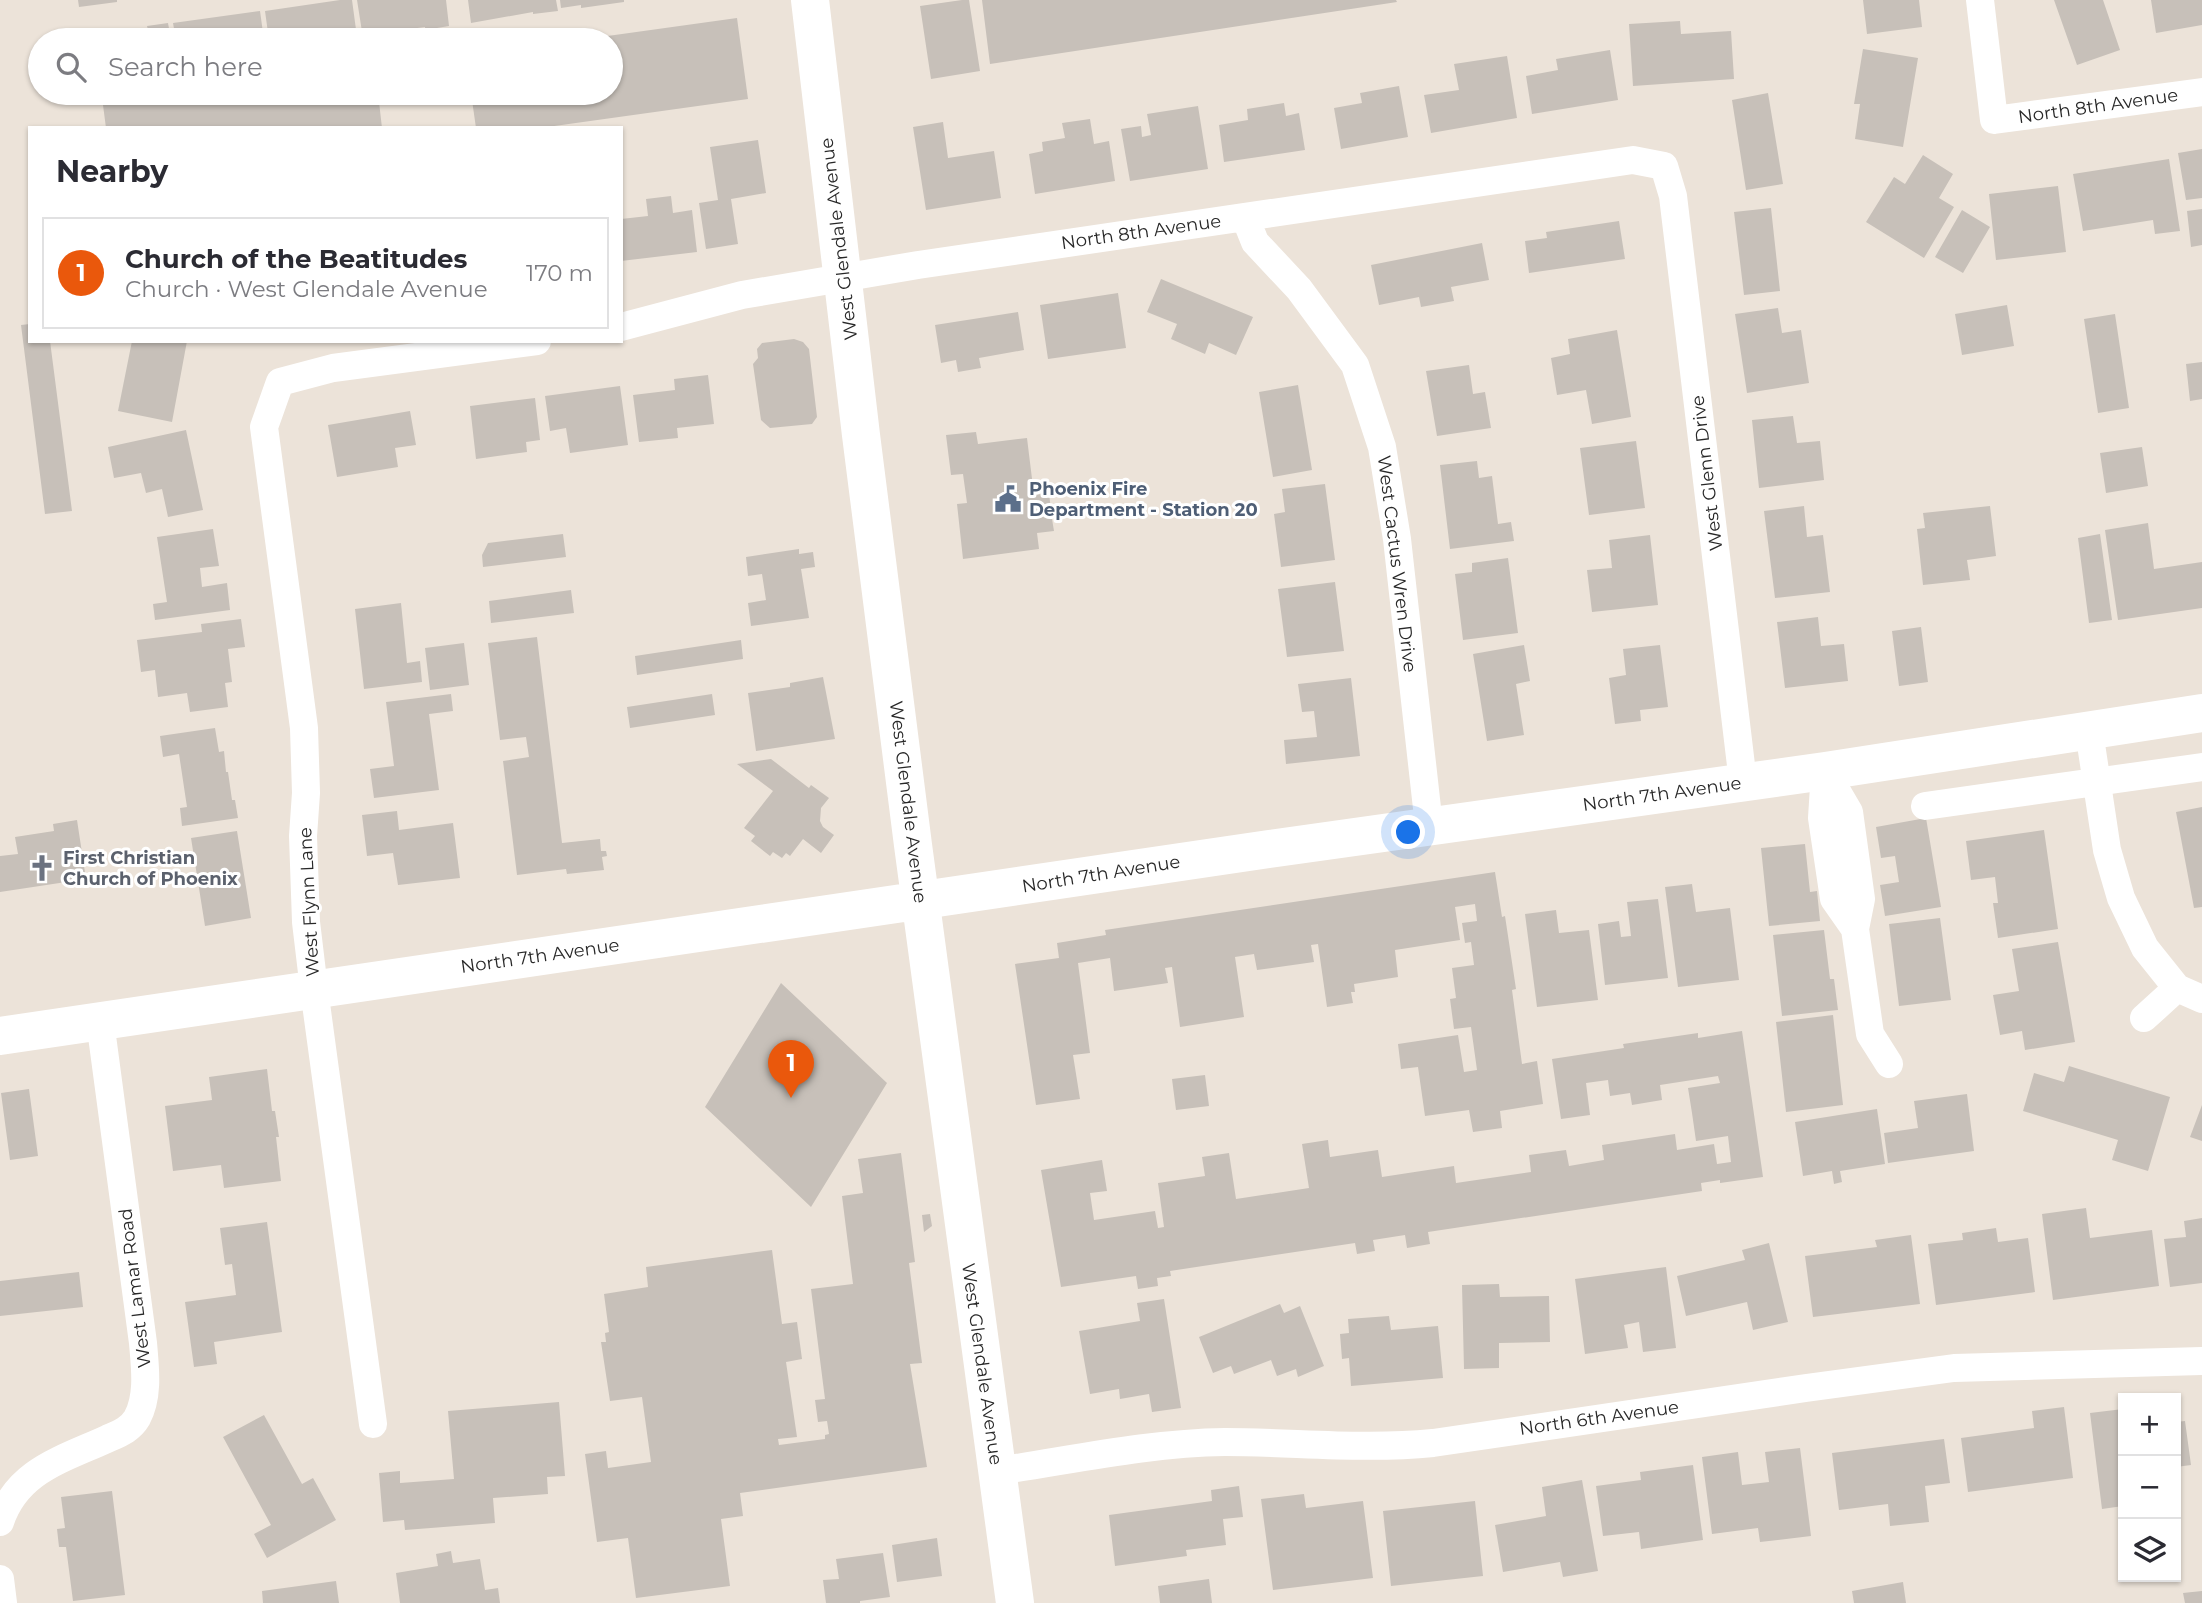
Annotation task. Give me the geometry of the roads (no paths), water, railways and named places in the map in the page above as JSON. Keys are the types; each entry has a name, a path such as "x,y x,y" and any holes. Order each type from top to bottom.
{"main road":[{"name":"West Glendale Avenue","path":"810,0 921,901 1015,1603"},
{"name":"North 7th Avenue","path":"0,1035 1429,826 1825,771 2202,713"}],"street":[{"name":"North 8th Avenue","path":"1980,0 1994,120 2202,92"},
{"name":"North 8th Avenue","path":"623,326 742,295 843,277 1633,160 1664,166"},
{"name":"West Glenn Drive","path":"1664,166 1673,196 1743,782"},
{"name":"West Cactus Wren Drive","path":"1245,217 1255,242 1298,289 1355,365 1382,447 1397,539 1429,826"},
{"name":"West Flynn Lane","path":"373,1424 314,989 305,897 304,728 264,427 280,382 333,368 522,343"},
{"path":"2089,730 2107,850 2121,898 2145,948 2190,993 2144,1018"},
{"path":"1924,806 2202,766"},
{"path":"1825,771 1849,812 1861,899 1855,929 1870,1034 1889,1065"},
{"name":"West Lamar Road","path":"0,1522 12,1496 31,1476 50,1464 130,1427 139,1413 144,1393 143,1343 100,1021"},
{"name":"North 6th Avenue","path":"997,1471 1162,1445 1224,1443 1398,1447 1954,1368 2202,1361"},
{"path":"0,1579 3,1603"}],"place":[{"name":"Phoenix Fire Department - Station 20","path":"1008,499"},
{"name":"First Christian Church of Phoenix","path":"42,868"},
{"name":"Church of the Beatitudes","path":"791,1098"}]}
